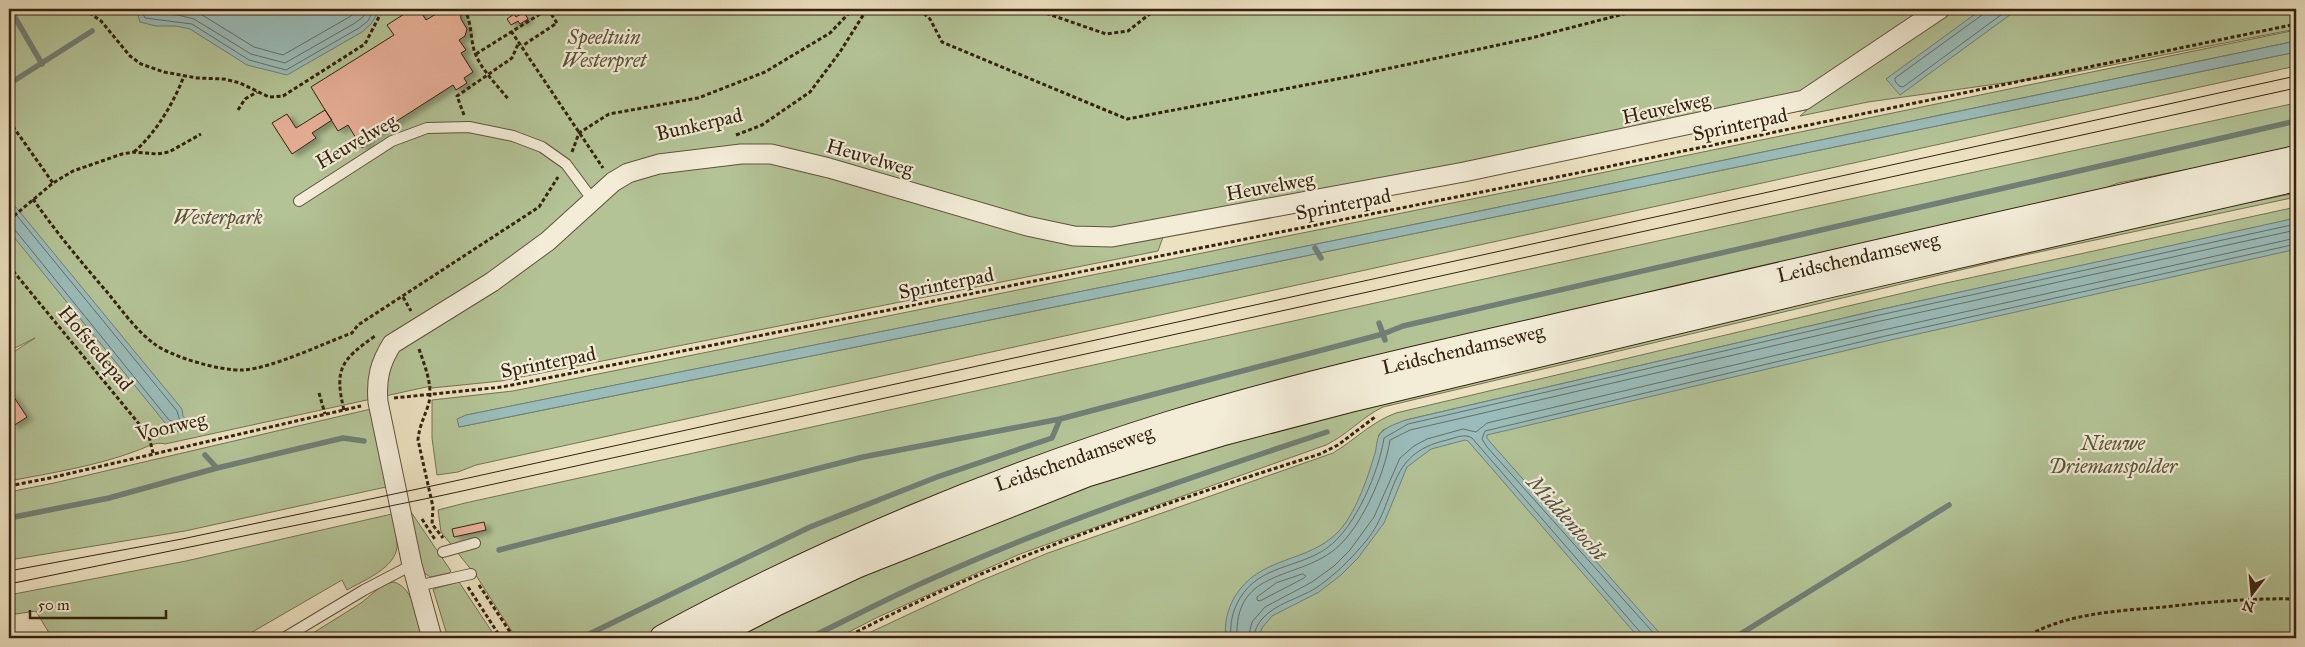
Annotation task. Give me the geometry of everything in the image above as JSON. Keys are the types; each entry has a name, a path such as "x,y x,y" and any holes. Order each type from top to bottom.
{"main road":[{"name":"Leidschendamseweg","path":"663,638 827,556 989,488 1168,426 1310,386 1450,352 2053,212 2296,159"},
{"name":"Leidschendamseweg","path":"707,638 777,602 866,561 1088,473 1220,433 1350,399 1822,286 2296,178"}],"street":[{"name":"Heuvelweg","path":"388,402 376,380 385,355 392,344 492,282 548,240 613,182 628,174 659,164 741,154 771,154 829,168 1027,226 1074,236 1112,237 1464,172 1804,100 1940,9"},
{"path":"388,402 412,565 432,638"}],"lane":[{"name":"Heuvelweg","path":"299,200 392,141 427,128 469,127 513,136 542,147 566,164 592,199"},
{"path":"443,552 475,543"},
{"path":"284,638 364,590 412,565"},
{"path":"418,586 471,574"}],"path":[{"path":"84,9 101,22 130,56 141,64 164,72 184,76 224,79 240,83 256,92 269,96 283,96 365,44 383,9"},
{"path":"464,9 469,16 469,28 476,54 487,74 509,100"},
{"path":"469,127 457,96 512,58 520,44 557,23 548,9 476,54"},
{"path":"33,199 66,243 133,324 153,344 186,358 222,367 242,370 263,366 352,333 358,325 539,207 566,164 579,133 609,114 698,98 765,72 830,33 853,9"},
{"name":"Bunkerpad","path":"727,136 762,124 810,92 840,52 867,9"},
{"path":"919,9 930,19 942,42 1127,119 1512,42 1643,9"},
{"path":"1034,9 1106,34 1128,31 1156,9"},
{"name":"Sprinterpad","path":"388,402 430,394 502,387 1577,173 2296,24"},
{"path":"512,31 605,171 611,167"},
{"path":"134,152 145,142 179,88 184,76"},
{"path":"238,110 245,99 256,92"},
{"path":"9,121 53,183"},
{"path":"9,220 53,183 73,172 134,152 157,154 169,152 201,134"},
{"name":"Hofstedepad","path":"9,266 149,436 153,453"},
{"path":"402,297 425,336 418,346 427,371 430,394 428,406 419,430 418,440 427,474"},
{"name":"Voorweg","path":"9,486 344,410 339,379 341,367 355,350 380,333"},
{"path":"319,393 325,414"},
{"path":"845,638 977,577 1093,531 1320,454 1338,445 1380,415"},
{"path":"419,515 443,552"},
{"path":"460,576 501,638"},
{"path":"2024,638 2039,629 2097,613 2248,598 2296,599"}],"green space":[{"name":"Westerpark","path":"9,9 2296,9 2296,29 2061,75 1868,102 1800,116 1807,110 1616,137 1163,237 1158,251 501,381 432,388 431,386 165,444 154,444 89,465 9,481 9,355 35,338 9,351"},
{"path":"2296,30 2296,41 1456,216 467,415 458,419 459,427 1208,276 2296,52 2296,66 476,465 458,472 437,475 432,438 432,400 513,391 1562,181"},
{"path":"2296,103 2296,152 2248,163 2184,170 2118,183 2067,203 1292,386 650,638 516,638 477,577 441,532 438,510 465,503"},
{"path":"2296,193 2296,197 2011,258 1383,407 1326,445 1020,554 878,617 837,638 721,638 937,537 1204,443 2193,207 2247,203"},
{"name":"Nieuwe Driemanspolder","path":"2296,207 2295,219 1874,311 1406,420 1383,430 1378,436 2296,225 2296,638 858,638 980,581 1048,553 1333,453 1371,426 1396,413 1937,285"},
{"path":"371,409 386,487 185,531 9,560 9,492"},
{"path":"409,509 451,571 449,573 430,577 422,571"},
{"path":"392,514 397,546 391,561 385,567 347,590 342,580 242,638 50,638 36,611 9,615 9,595 186,561"},
{"path":"394,582 407,591 411,598 423,638 305,638 361,603 384,584"},
{"path":"459,582 496,638 448,638 433,589"}],"water":[{"path":"136,9 380,9 371,24 362,32 287,75 247,65 190,29 176,26 156,26 140,22"},
{"path":"1982,9 2018,9 1900,95 1886,79"},
{"path":"2296,41 2296,52 1208,276 459,427 457,419 466,415 1456,216"},
{"path":"9,177 12,183 10,198 15,206 182,409 183,416 188,422 176,433 166,424 9,231"},
{"path":"2296,218 2296,249 1882,342 1487,435 1491,443 1664,638 1639,638 1468,441 1465,440 1431,449 1407,467 1384,523 1358,558 1341,575 1319,592 1272,616 1262,628 1259,638 1226,638 1226,623 1230,608 1234,598 1244,584 1256,574 1270,567 1312,550 1338,532 1355,507 1375,454 1379,436 1385,429 1406,420 1874,311"}],"building":[{"path":"412,9 419,9 426,20 436,14 433,10 435,9 460,9 461,19 467,29 465,36 459,40 466,50 461,53 473,72 464,78 467,83 456,90 453,85 367,140 369,143 362,148 348,125 338,131 311,87 394,35 387,25"},
{"path":"524,12 528,19 520,24 518,21 511,25 507,19 514,14 516,17"},
{"path":"325,110 332,120 312,133 316,138 292,154 272,123 287,114 296,128"},
{"path":"10,391 27,417 13,426 9,420"},
{"path":"484,522 486,530 454,537 452,529"}],"waterway":[{"path":"10,9 42,64"},
{"path":"9,84 92,31"},
{"path":"499,550 863,457 1060,419 1383,334 1403,326 2296,121"},
{"path":"1315,248 1321,258"},
{"path":"1379,323 1385,340"},
{"path":"581,638 810,527 937,477 1052,438 1060,419"},
{"path":"809,638 914,587 1076,519 1327,432"},
{"path":"9,518 109,498 217,468 343,438 364,441"},
{"path":"205,455 217,468"},
{"name":"Middentocht","path":"1734,638 1949,505"}],"tram line":[{"path":"9,571 182,539 441,484 2296,76"},
{"path":"9,584 444,495 2296,88"}],"park label":[{"name":"Speeltuin Westerpret","path":"604,48"}]}
